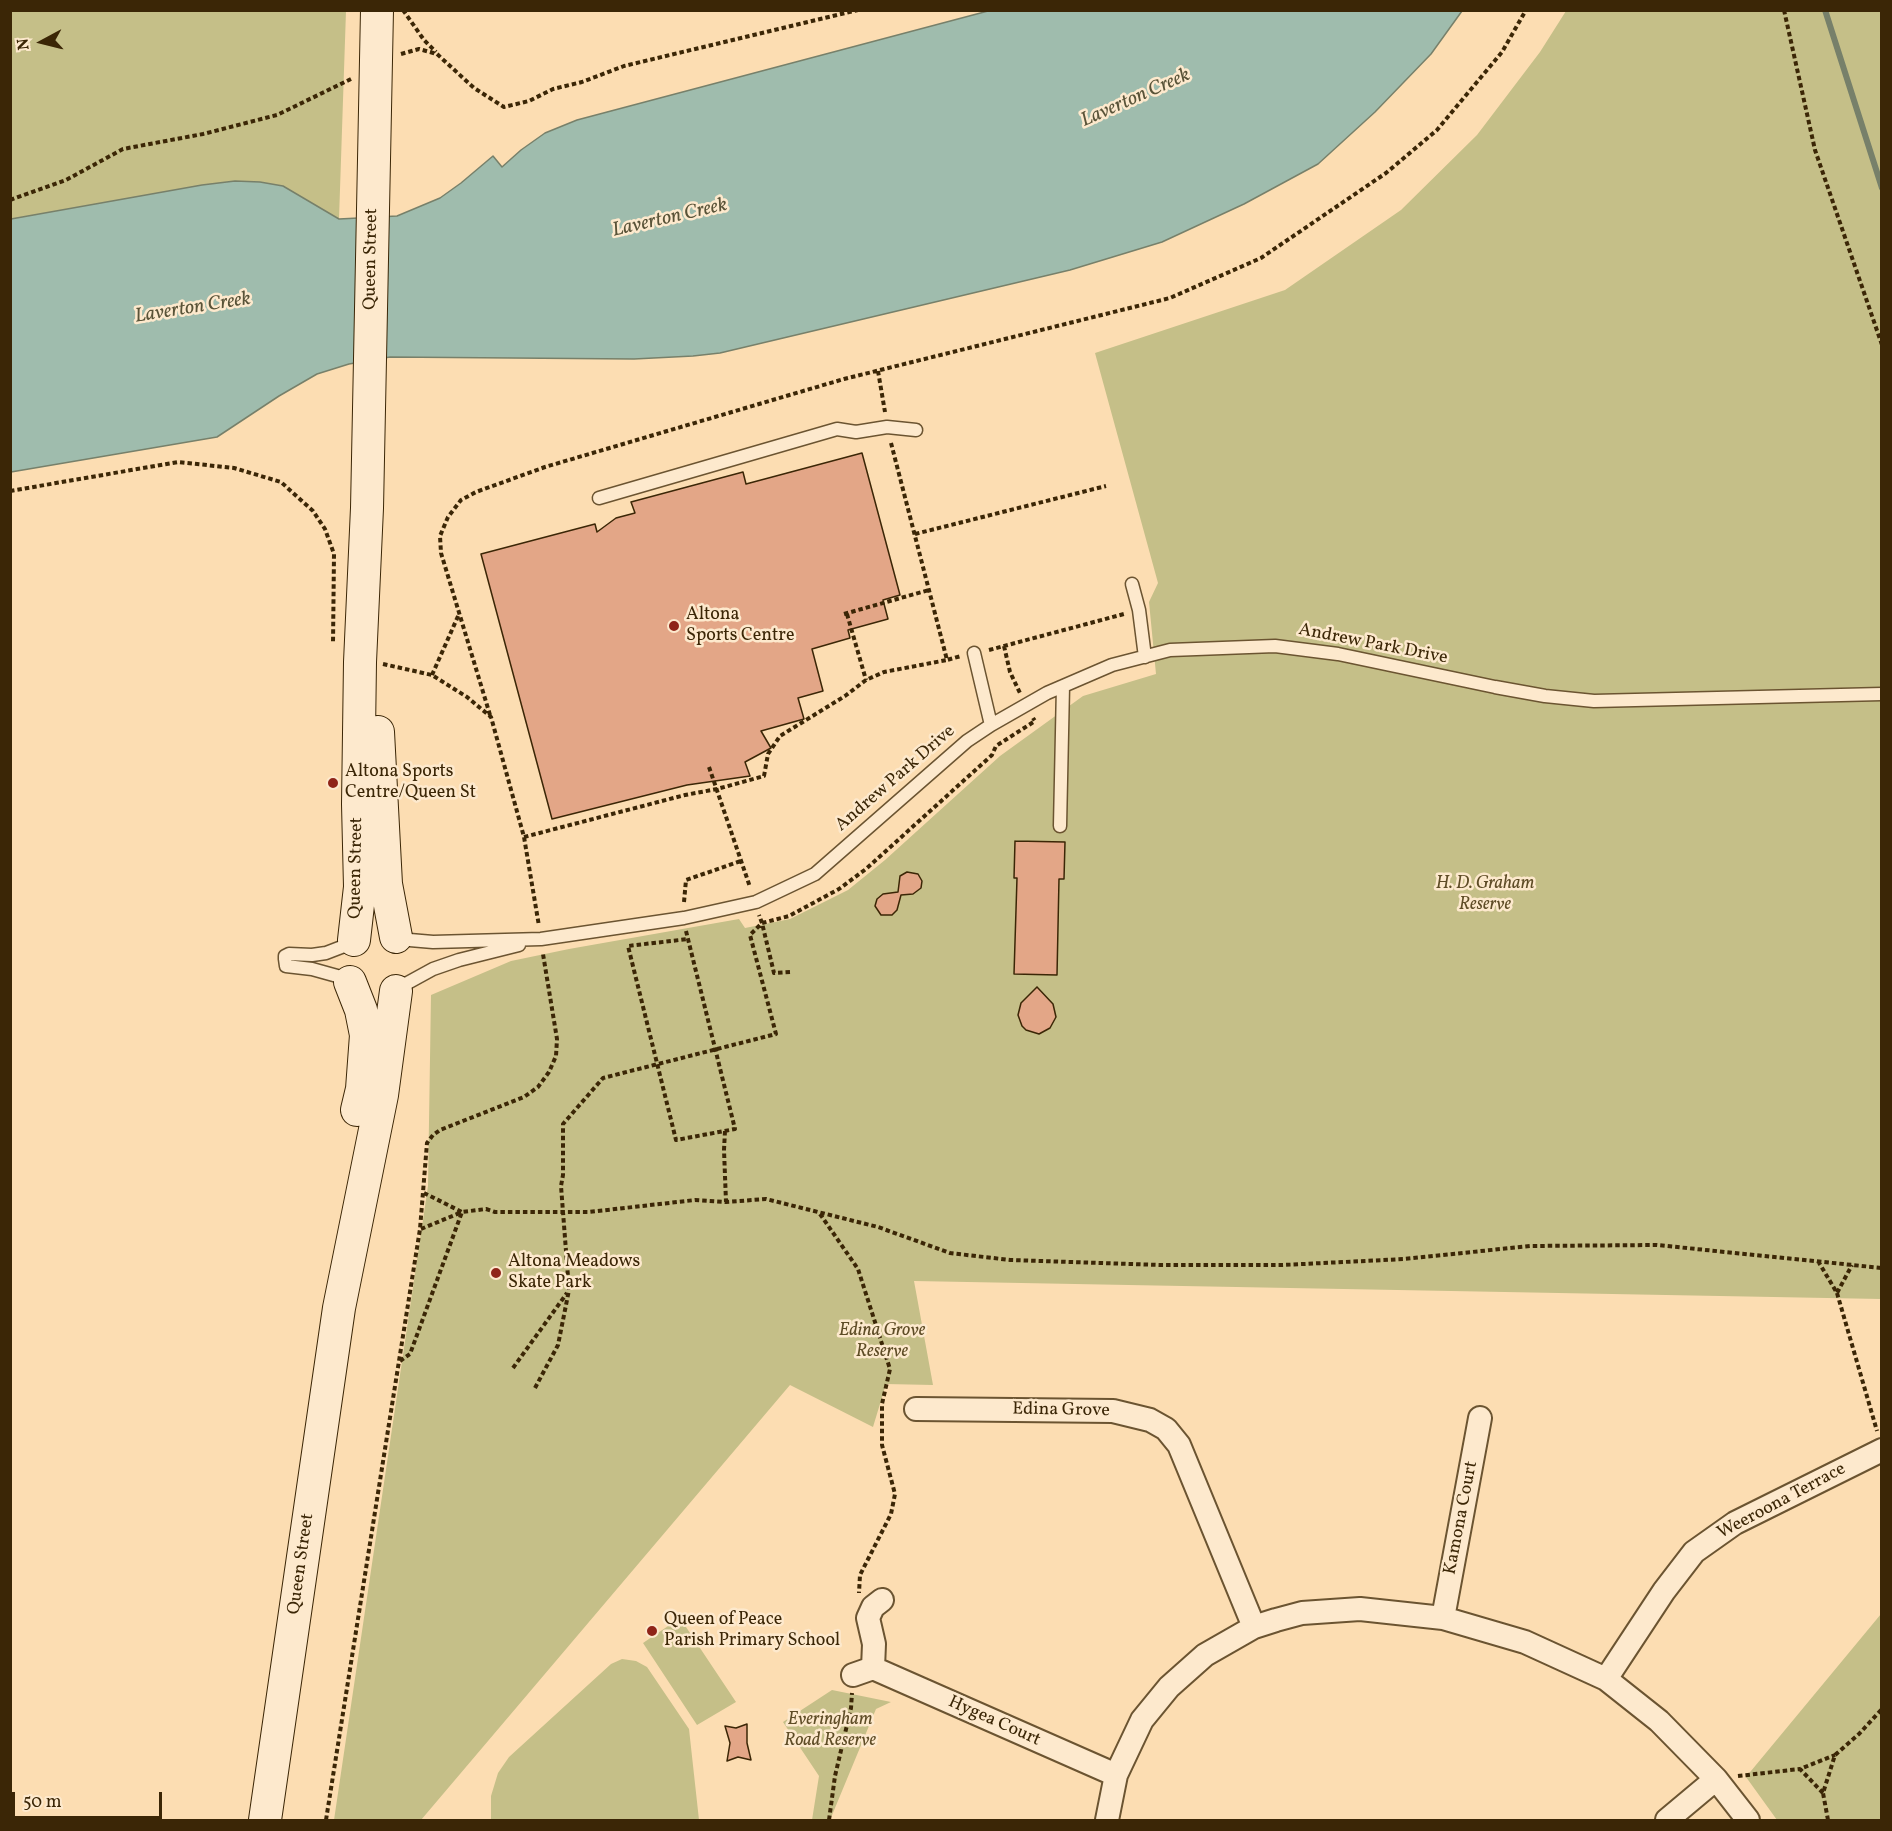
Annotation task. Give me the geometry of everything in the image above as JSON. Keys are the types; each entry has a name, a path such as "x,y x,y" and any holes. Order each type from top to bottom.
{"main road":[{"name":"Queen Street","path":"353,942 360,887 358,804 360,686 367,508 377,10"},
{"name":"Queen Street","path":"367,508 386,884 397,938"},
{"path":"375,931 386,932 397,938 405,947 410,967 399,989 387,996 376,997 357,990 349,981 345,960 347,951 353,942 364,934 375,931"},
{"name":"Queen Street","path":"339,1308 348,1154 362,1089 366,1035 361,1010 349,981"},
{"name":"Queen Street","path":"265,1821 339,1308 382,1095 399,989"}],"street":[{"name":"Edina Grove","path":"916,1409 1113,1412 1150,1420 1166,1429 1179,1445 1254,1627"},
{"name":"Kamona Court","path":"1443,1618 1480,1418"},
{"name":"Weeroona Terrace","path":"1606,1679 1664,1591 1694,1552 1735,1523 1880,1443"},
{"name":"Hygea Court","path":"882,1600 873,1607 868,1618 874,1644 863,1671 1116,1775"},
{"path":"1107,1821 1116,1775 1142,1720 1169,1687 1205,1655 1254,1627 1302,1613 1360,1609 1443,1618 1525,1642 1606,1679 1659,1721 1716,1779 1748,1821"},
{"path":"1667,1821 1716,1779"}],"lane":[{"path":"599,498 837,429 856,432 887,427 916,430"},
{"path":"1132,584 1139,610 1145,657"},
{"name":"Andrew Park Drive","path":"399,989 433,969 541,939 684,918 756,902 814,874 967,741 991,725 1063,686 1113,665 1170,650 1275,646 1338,654 1505,689 1594,701 1881,694"},
{"path":"974,653 991,725"},
{"path":"1060,826 1063,686"},
{"name":"Andrew Park Drive","path":"397,938 434,942 541,939"},
{"path":"349,981 312,969 286,966 285,956 326,953 353,942"}],"path":[{"path":"403,10 437,54 474,88 504,107 529,101 553,89 582,82 624,66 858,10"},
{"path":"491,717 441,553 440,536 448,517 461,500 476,492 545,467 878,371 1170,298 1261,258 1386,173 1437,130 1502,52 1526,10"},
{"path":"1784,10 1815,150 1881,345"},
{"path":"10,200 66,180 123,149 203,134 277,115 402,54 418,49 437,54"},
{"path":"878,371 887,427 946,660"},
{"path":"10,491 178,462 234,468 281,482 313,511 325,529 334,554 333,651"},
{"path":"915,534 1106,486"},
{"path":"866,680 846,614 929,590"},
{"path":"524,837 764,776 768,754 780,736 845,696 866,680 884,672 1004,646 1139,610"},
{"path":"432,675 459,613"},
{"path":"535,1388 558,1345 569,1290 562,1211 563,1124 603,1078 776,1034 750,935 762,923 789,916 839,889 866,869 992,755 996,746 1035,721 1010,672 1004,646"},
{"path":"709,767 756,902 774,973 789,972"},
{"path":"684,918 686,880 741,861"},
{"path":"688,939 715,1049 735,1129 676,1140 628,946 688,939"},
{"path":"725,1131 726,1202"},
{"path":"326,1821 420,1229 427,1143"},
{"path":"424,1193 462,1212"},
{"path":"420,1229 462,1212 486,1209 495,1212 589,1212 695,1200 726,1202 766,1199 878,1227 950,1253 1010,1260 1160,1265 1283,1265 1404,1259 1530,1246 1657,1245 1881,1268"},
{"path":"399,1362 410,1354 462,1212"},
{"path":"819,1214 858,1269 890,1370"},
{"path":"1818,1261 1837,1293 1880,1443"},
{"path":"1837,1293 1852,1265"},
{"path":"513,1368 569,1290"},
{"path":"1716,1779 1800,1769 1835,1755 1859,1734 1881,1709"},
{"path":"1828,1821 1823,1793 1835,1755"},
{"path":"1800,1769 1823,1793"}],"green space":[{"path":"10,11 346,11 339,219 283,186 235,181 11,219"},
{"name":"H. D. Graham Reserve","path":"1566,11 1881,11 1881,1299 914,1281 933,1385 886,1384 873,1427 790,1385 421,1820 334,1820 428,1186 431,995 511,961 739,919 745,928 790,919 848,890 885,860 1000,756 1083,696 1156,674 1149,602 1158,583 1095,353 1285,290 1401,210 1477,135 1540,52"},
{"path":"1881,1614 1881,1820 1777,1820 1746,1777"},
{"path":"680,1618 736,1702 697,1725 643,1643"},
{"path":"622,1659 636,1661 647,1667 689,1729 699,1820 491,1820 491,1796 498,1773 509,1757 611,1664"},
{"name":"Everingham Road Reserve","path":"832,1690 891,1702 876,1709 830,1820 812,1820 819,1776 783,1722"}],"water":[{"name":"Laverton Creek","path":"988,11 1462,11 1431,54 1375,112 1318,164 1244,204 1162,242 1070,270 720,353 634,359 390,357 349,364 317,374 217,437 11,472 11,219 235,181 283,186 339,219 397,216 440,198 493,156 502,167 545,133 577,120"}],"building":[{"name":"Altona Sports Centre","path":"862,453 900,595 883,600 888,619 848,630 850,638 812,649 823,691 798,698 804,719 761,731 771,748 745,762 750,776 687,785 552,819 481,554 595,524 597,532 616,518 635,513 631,502 743,472 746,484"},
{"path":"1015,841 1065,842 1064,879 1059,879 1057,975 1014,974 1017,878 1014,878"},
{"path":"907,872 918,874 922,881 921,888 913,894 901,895 897,910 892,915 881,915 875,906 877,899 883,894 898,892 900,876"},
{"path":"1037,987 1053,1004 1056,1017 1050,1028 1039,1034 1026,1030 1018,1015 1021,1003"},
{"path":"747,1724 747,1743 751,1760 738,1757 727,1761 730,1743 725,1726 736,1728"}],"waterway":[{"path":"1825,10 1882,188"}],"place":[{"name":"Altona Sports Centre","path":"674,626"},
{"name":"Altona Sports Centre/Queen St","path":"333,783"},
{"name":"Altona Meadows Skate Park","path":"496,1273"},
{"name":"Queen of Peace Parish Primary School","path":"652,1631"}],"park label":[{"name":"Edina Grove Reserve","path":"882,1342"}]}
